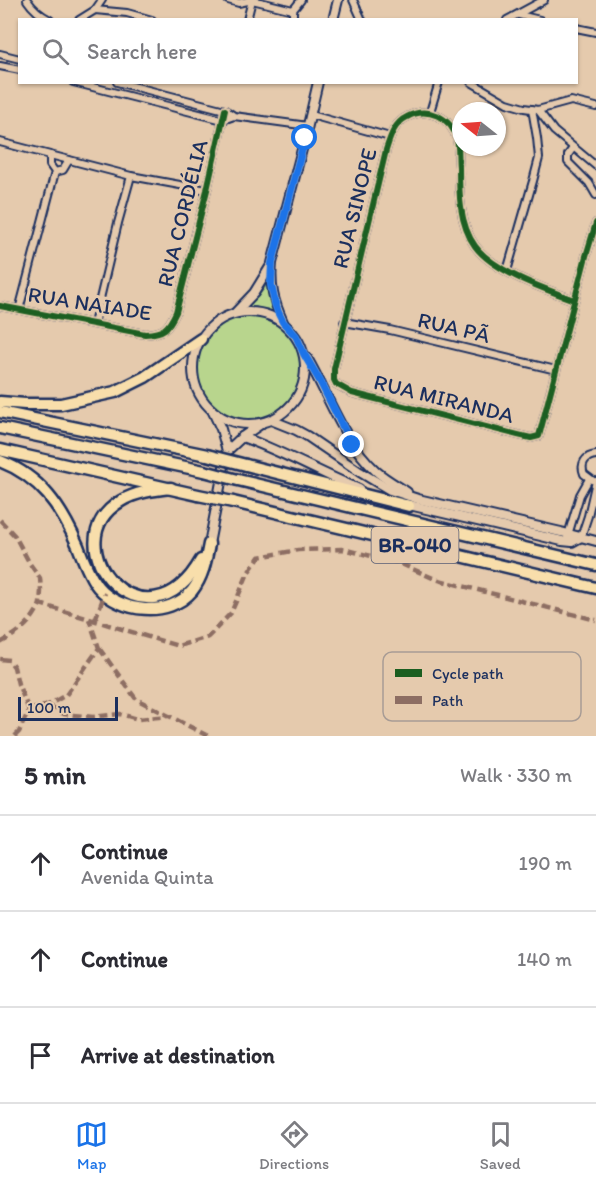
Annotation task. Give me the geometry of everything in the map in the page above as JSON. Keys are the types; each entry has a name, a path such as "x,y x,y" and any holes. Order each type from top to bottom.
{"highway":[{"path":"0,402 61,404 115,392 146,377 201,339"},
{"path":"0,412 207,455 414,503"},
{"name":"BR-040","path":"0,428 204,471 596,565"},
{"name":"BR-040","path":"0,450 233,502 596,588"},
{"path":"0,461 12,465 34,480 50,497 66,520 98,586 109,597 120,603 138,608 159,609 181,601 192,591 201,576 209,544"},
{"path":"171,488 132,495 107,513 101,521 96,548 99,562 106,576 125,593 143,598 168,594 185,583 209,544"}],"street":[{"path":"27,0 33,9 47,18"},
{"path":"83,18 95,10 102,0"},
{"path":"228,0 239,3 252,0 293,10"},
{"path":"248,18 252,0"},
{"path":"293,18 293,10 301,0"},
{"path":"334,18 338,0"},
{"path":"361,18 354,1 363,0"},
{"path":"512,18 543,0"},
{"path":"95,10 127,13 146,18"},
{"path":"519,15 532,18"},
{"path":"578,28 596,32"},
{"path":"0,54 18,58"},
{"path":"0,66 18,70"},
{"path":"81,84 223,120 234,116"},
{"path":"125,84 225,110 234,116 308,126"},
{"path":"283,322 271,285 272,263 318,84"},
{"path":"439,84 430,112 447,121 456,137 460,200 469,237 478,250 507,271 533,285 574,300"},
{"path":"474,84 507,103 535,109 571,101 596,107"},
{"path":"507,271 538,158 535,109"},
{"path":"535,109 554,131 596,166"},
{"name":"RUA CORDÉLIA","path":"171,323 176,312 207,190 225,110"},
{"name":"RUA SINOPE","path":"336,384 333,369 390,137 402,119 430,112"},
{"path":"311,115 390,137"},
{"path":"0,142 132,176 207,190"},
{"path":"573,148 568,155 568,162 589,183 596,195"},
{"path":"20,310 55,172 51,165 50,155"},
{"path":"55,172 63,170 69,160"},
{"path":"94,324 118,223 132,176"},
{"path":"556,370 596,223"},
{"path":"235,313 261,284 272,263"},
{"name":"RUA NAIADE","path":"0,306 146,334 165,330 171,323"},
{"path":"209,544 227,451 221,429 195,385 193,369 195,354 201,339 210,327 221,318 235,313 252,311 268,314 283,322 296,336 352,445 378,473 414,503"},
{"name":"RUA PÃ","path":"344,322 411,335 556,370"},
{"path":"227,451 242,437 285,412 296,400 303,386 306,370 304,354"},
{"name":"RUA MIRANDA","path":"336,384 352,393 518,435 536,437 542,430 556,370"},
{"path":"212,411 234,422 246,424 268,421 296,430 376,482 414,503"},
{"path":"242,437 256,441 345,484 414,503 567,538 581,537 596,541"},
{"path":"594,480 586,477 582,471 583,463 588,457 596,455"},
{"path":"567,538 580,495 594,480"},
{"path":"581,537 588,516 594,480"}],"green space":[{"path":"268,282 271,304 277,316 256,307 245,308 252,303"},
{"path":"249,316 269,320 286,332 298,349 302,369 298,389 286,406 269,418 249,422 229,418 212,406 200,389 196,369 200,349 212,332 229,320"}],"marked path":[{"path":"0,520 15,536 40,578 40,604 178,646 208,637 231,613 248,573 259,557 298,550 342,549 397,562 435,579 596,620"},
{"path":"95,620 105,593"},
{"path":"0,643 23,627 33,617 40,604"},
{"path":"29,710 48,705 66,695 99,648 89,619"},
{"path":"99,648 136,699 208,736"},
{"path":"0,659 9,660 14,667 18,684 29,710"},
{"path":"48,705 64,714 93,717 120,714 138,719 168,716"},
{"path":"15,736 29,710"}],"cycle path":[{"path":"0,306 145,334 157,333 165,329 176,312 225,110"},
{"path":"574,300 507,272 494,264 475,246 466,228 461,208 458,146 454,131 444,119 430,113 415,114 399,123 393,131 386,150 334,369 334,380 336,384 352,393 531,438 539,436 596,223"}],"route":[{"path":"305,138 272,263 271,285 283,322 296,336 352,445"}]}
